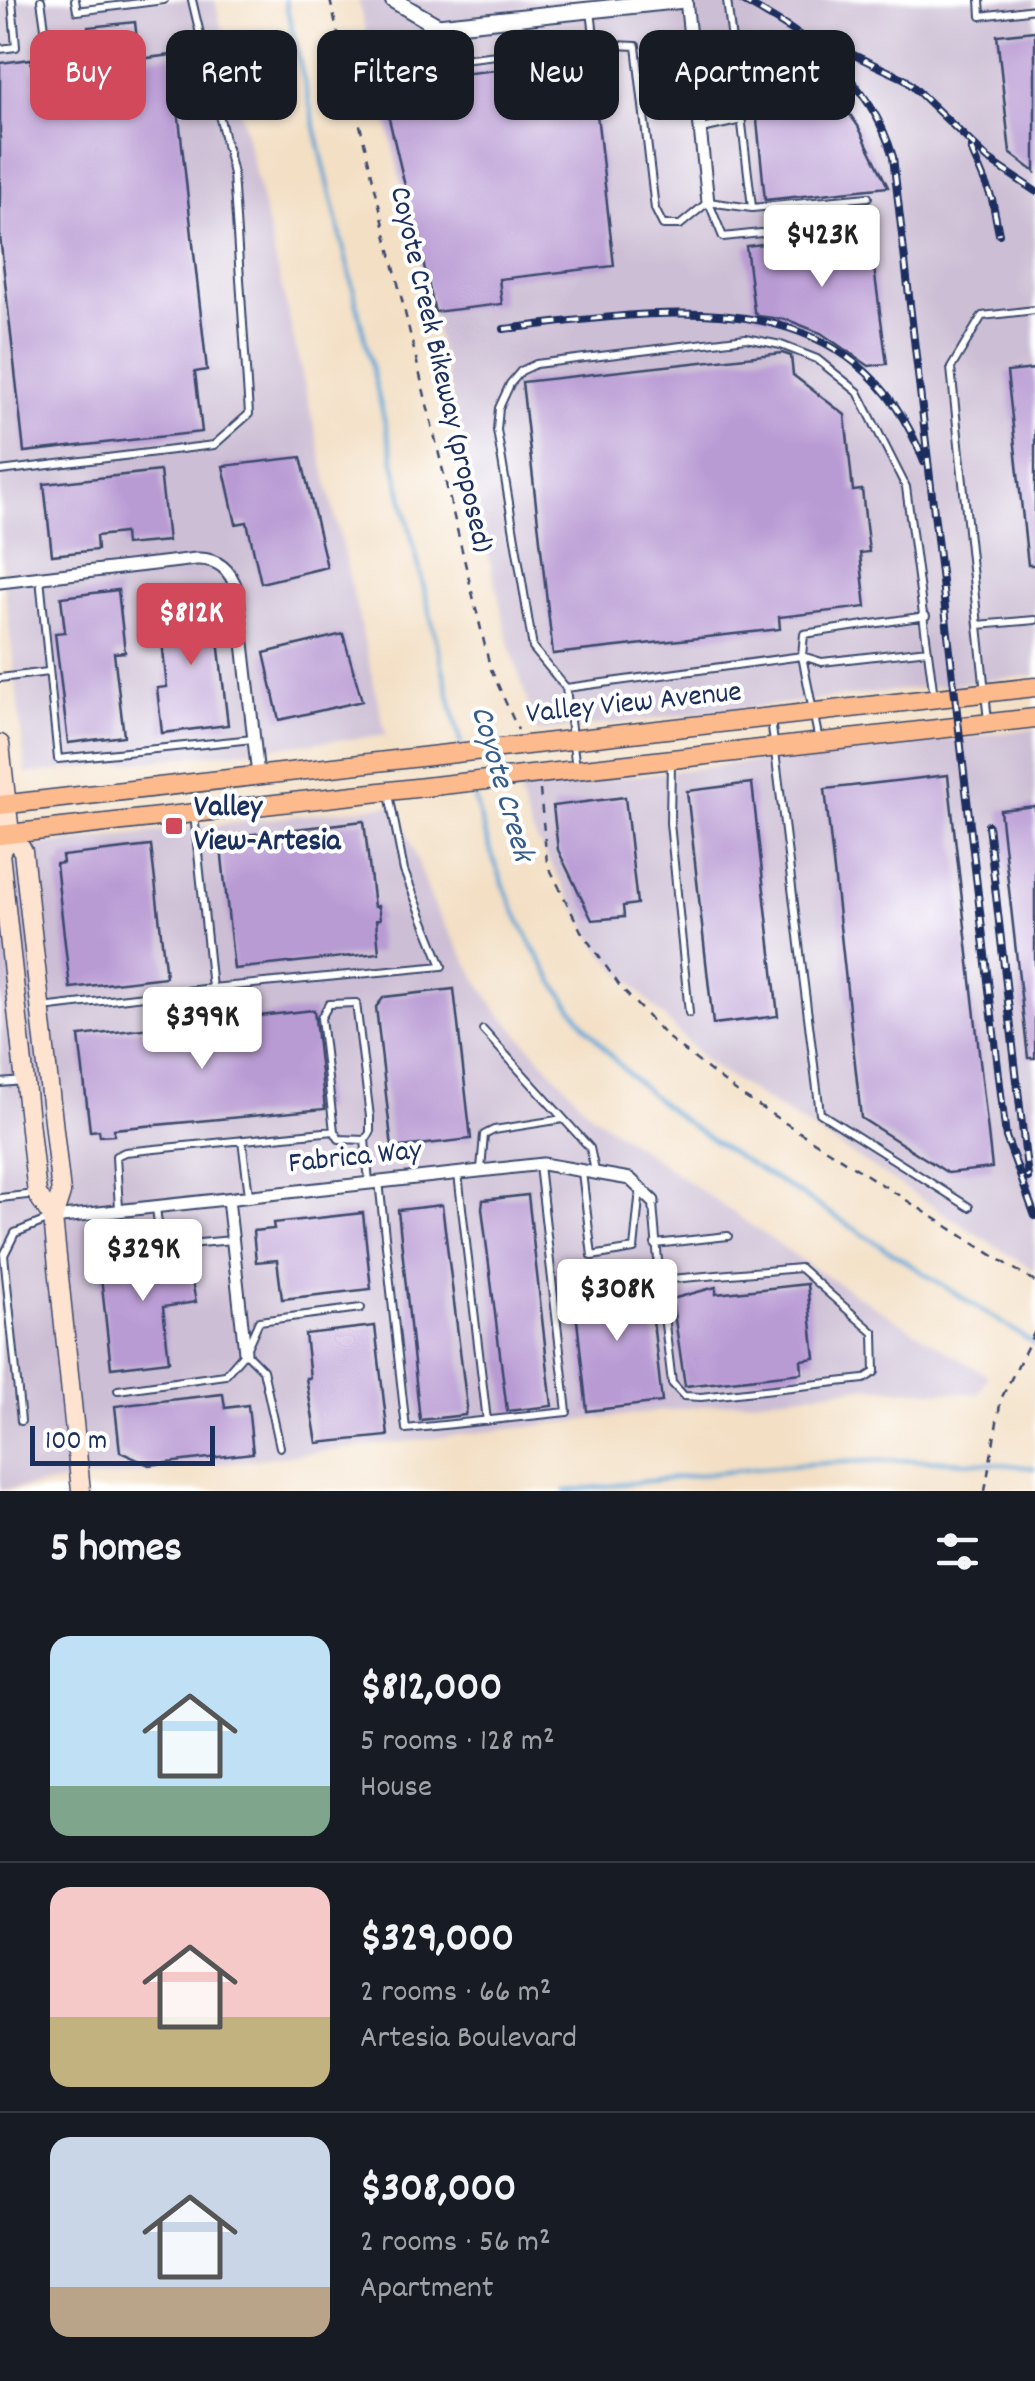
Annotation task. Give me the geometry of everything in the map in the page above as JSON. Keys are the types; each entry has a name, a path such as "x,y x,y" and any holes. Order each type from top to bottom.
{"main road":[{"name":"Valley View Avenue","path":"3,805 1035,687"},
{"name":"Valley View Avenue","path":"5,834 1035,718"},
{"path":"0,744 5,834 0,854 25,1080 38,1194 53,1218"},
{"path":"5,834 23,851 61,1193 53,1218 81,1491"}],"street":[{"path":"393,0 438,26 554,7 590,10 685,0 708,202"},
{"path":"0,582 196,558 210,558 226,568 237,590 258,775"},
{"name":"Fabrica Way","path":"53,1218 539,1164 630,1179 652,1201"},
{"path":"228,1199 245,1352"}],"lane":[{"path":"0,49 16,48 12,0"},
{"path":"41,0 45,30"},
{"path":"75,0 76,12 164,0"},
{"path":"0,471 214,445 250,414 233,174 192,0"},
{"path":"726,0 730,30"},
{"path":"980,0 981,16 1035,10"},
{"path":"590,10 593,30"},
{"path":"438,26 431,42 438,56 494,55"},
{"path":"619,45 636,46 641,57 655,209 663,226 680,225 708,202 752,208 868,197"},
{"path":"700,130 742,120 752,208"},
{"path":"708,202 723,236 761,234"},
{"path":"988,723 951,368 982,316 1035,310"},
{"path":"576,770 566,688 533,648 498,430 505,392 521,371 536,364 726,338 781,344 817,359 858,392 906,487 934,699"},
{"path":"40,577 58,759 254,738"},
{"path":"819,742 802,656 804,634 926,616"},
{"path":"978,625 1035,620"},
{"path":"566,688 802,656 822,662 928,650"},
{"path":"0,678 49,672"},
{"path":"771,718 820,1113 970,1207"},
{"path":"671,759 670,823 689,1014"},
{"path":"41,1008 442,966 404,872 388,790"},
{"path":"194,812 212,988"},
{"path":"356,1003 370,1117 370,1134 365,1140 339,1138 334,1131 322,1018 328,1004 356,1003"},
{"path":"483,1030 590,1148 592,1256 634,1249 640,1188"},
{"path":"0,1083 25,1080"},
{"path":"480,1170 484,1136 494,1130 563,1119"},
{"path":"119,1211 116,1156 334,1131"},
{"path":"242,1140 250,1196"},
{"path":"365,1140 374,1182 406,1429 567,1412 539,1164"},
{"path":"458,1173 487,1421"},
{"path":"0,1198 38,1194"},
{"path":"652,1201 659,1280 672,1383 684,1396 864,1380 875,1372 874,1333 800,1268 659,1280"},
{"path":"156,1207 160,1247"},
{"path":"21,1422 4,1255 15,1233 53,1218"},
{"path":"656,1244 728,1236"},
{"path":"113,1251 233,1240"},
{"path":"118,1390 226,1375 245,1352 259,1320 361,1308"},
{"path":"245,1352 263,1370 280,1446"}],"path":[{"name":"Coyote Creek Bikeway (proposed)","path":"330,0 490,668 518,731 515,747"},
{"path":"539,774 547,862 581,931 622,989 667,1038 738,1093 1035,1282"},
{"path":"985,1491 1001,1399 1035,1332"}],"shaded area":[{"path":"0,0 215,0 222,30 166,30 166,120 243,120 386,735 26,774 0,546"},
{"path":"358,0 1035,0 1035,675 537,732 510,646 386,120 474,120 474,30 365,30"},
{"path":"1035,729 1035,1271 706,1062 601,951 530,828 518,789"},
{"path":"397,804 434,907 495,1008 592,1115 813,1268 988,1376 979,1394 862,1387 0,1490 0,850"}],"building":[{"path":"135,22 136,30 88,30 88,27"},
{"path":"1035,31 1035,172 1010,153 997,35"},
{"path":"166,56 166,120 179,120 207,370 195,372 202,432 24,452 0,236 0,63 30,59 30,120 146,120 146,58"},
{"path":"494,70 494,120 598,120 614,266 499,279 502,304 435,312 389,120 474,120 474,73"},
{"path":"757,120 854,120 888,187 765,200"},
{"path":"869,231 887,364 869,366 821,333 788,320 758,316 754,311 746,246"},
{"path":"782,353 791,356 793,375 845,415 853,491 862,490 869,552 860,553 866,607 779,617 780,629 553,654 522,382"},
{"path":"1035,369 1035,565 1028,565 1007,372"},
{"path":"301,457 327,567 261,583 247,522 236,524 223,466"},
{"path":"160,471 168,541 125,545 124,533 96,536 97,550 52,555 44,484"},
{"path":"118,590 125,652 114,653 124,736 68,743 55,633 65,632 61,597"},
{"path":"213,598 228,725 162,733 157,688 167,687 158,604"},
{"path":"343,634 362,701 279,720 264,653"},
{"path":"948,775 992,1168 948,1173 861,1118 825,789"},
{"path":"752,783 778,1016 713,1024 687,791"},
{"path":"625,797 637,904 623,906 624,917 592,920 558,850 553,806"},
{"path":"1035,806 1035,1058 1028,1058 1000,810"},
{"path":"364,821 374,907 378,906 380,919 376,920 379,953 234,969 220,838"},
{"path":"151,846 166,977 70,988 56,864 63,863 62,856"},
{"path":"454,989 471,1139 392,1148 376,1007 384,997"},
{"path":"314,1010 325,1109 114,1129 114,1135 100,1136 99,1130 90,1131 79,1036"},
{"path":"528,1195 552,1406 507,1411 482,1208 483,1200"},
{"path":"442,1205 467,1407 465,1415 420,1420 398,1210"},
{"path":"363,1213 371,1289 282,1299 277,1260 256,1262 253,1231 274,1229 273,1223"},
{"path":"186,1251 196,1302 163,1307 169,1361 111,1368 99,1259"},
{"path":"624,1274 625,1287 649,1285 662,1402 587,1411 573,1284"},
{"path":"807,1284 815,1358 801,1360 802,1373 685,1386 672,1299 716,1287 716,1294"},
{"path":"375,1326 388,1436 317,1443 306,1378 310,1378 305,1334"},
{"path":"223,1394 225,1408 248,1405 253,1453 149,1465 120,1452 115,1406"}],"waterway":[{"name":"Coyote Creek","path":"285,0 461,745"},
{"name":"Coyote Creek","path":"472,788 503,883 524,929 548,973 608,1053 644,1088 714,1142 1035,1344"},
{"path":"565,1491 858,1461 976,1462 1035,1468"}],"railway":[{"path":"741,0 790,29 834,62 869,104 893,157 1006,1137 1035,1216"},
{"path":"855,56 905,79 988,159 1035,191"},
{"path":"971,149 992,199 999,234"},
{"path":"504,329 687,314 746,318 801,333 850,359 892,402 924,462"},
{"path":"988,825 1028,1178"}],"place":[{"name":"Valley View-Artesia","path":"174,826"}]}
